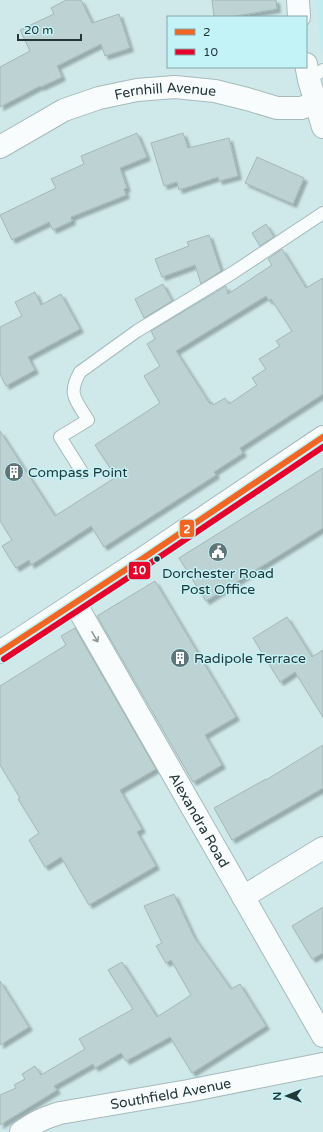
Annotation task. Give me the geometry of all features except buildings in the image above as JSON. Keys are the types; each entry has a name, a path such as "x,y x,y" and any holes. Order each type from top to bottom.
{"street":[{"path":"298,0 300,16"},
{"path":"313,72 316,103 323,127"},
{"name":"Fernhill Avenue","path":"0,147 64,110 99,98 137,90 175,87 215,91 277,108 301,108 316,103"},
{"path":"0,652 323,437"},
{"name":"Alexandra Road","path":"75,603 323,1036"},
{"path":"243,897 323,848"},
{"name":"Southfield Avenue","path":"21,1132 43,1118 60,1113 188,1091 323,1064"}],"lane":[{"path":"82,472 60,437 88,420 75,399 73,391 74,382 80,372 137,331 234,272 323,213"}],"shaded area":[{"path":"316,0 323,0 322,52"}],"transit line":[{"name":"2","path":"0,652 145,557 323,437"},
{"name":"10","path":"4,659 323,447"}],"place":[{"name":"Compass Point","path":"14,472"},
{"name":"Dorchester Road Post Office","path":"218,552"},
{"name":"Radipole Terrace","path":"180,658"}]}
